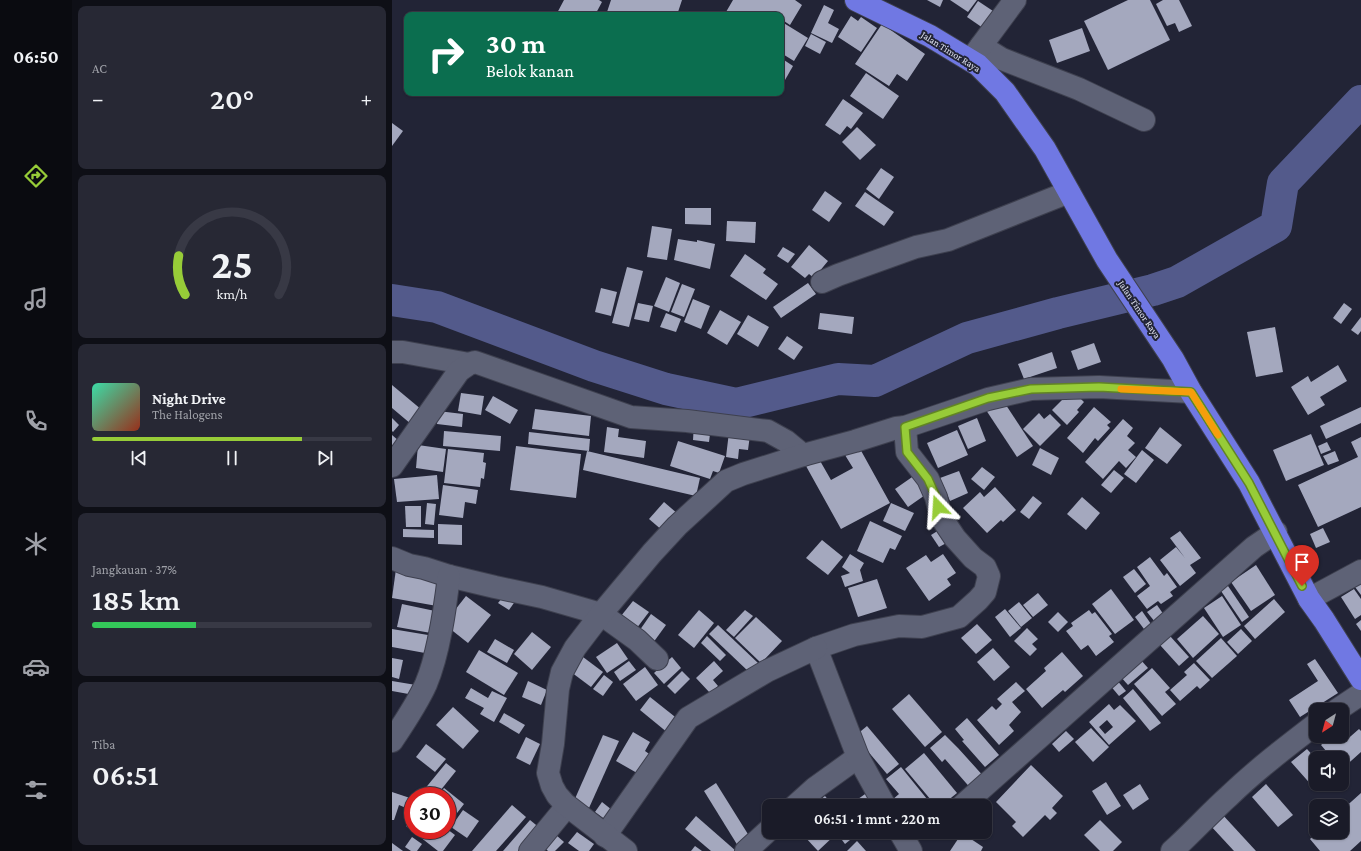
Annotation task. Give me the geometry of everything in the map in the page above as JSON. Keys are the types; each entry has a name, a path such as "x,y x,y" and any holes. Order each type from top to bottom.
{"highway":[{"name":"Jalan Timor Raya","path":"856,0 930,36 976,53 978,65 1005,92 1045,149 1107,260 1173,359 1191,392 1249,483 1276,532 1309,599 1361,679"}],"street":[{"path":"1015,0 976,53 1002,59 1079,89 1144,120"},
{"path":"822,282 916,246 948,240 1069,192"},
{"path":"392,352 403,352 469,364"},
{"path":"392,466 459,371 475,362 631,417 687,421 768,431 786,441 803,455"},
{"path":"626,851 567,806 557,795 552,786 548,773 553,744 558,689 562,672 575,648 601,614 657,548 677,526 726,481 803,455 896,428 905,427 988,398 1031,389 1099,387 1191,392"},
{"path":"605,836 688,718 767,671 816,648 861,634 899,626 922,627 959,617 985,592 989,576 985,568 973,558 955,538 941,516 936,497 928,479 907,452 905,427"},
{"path":"970,799 1254,547 1276,532"},
{"path":"393,555 409,566 424,568 449,576 542,597 601,614 637,640 658,659"},
{"path":"1309,599 1361,571"},
{"path":"392,741 415,705 426,683 433,663 446,606 449,576"},
{"path":"816,648 858,757 881,799"},
{"path":"1348,703 1361,694"},
{"path":"1172,851 1228,796 1309,730"},
{"path":"803,799 815,788 858,757"},
{"path":"530,851 567,806"},
{"path":"746,851 762,836"},
{"path":"904,839 911,851"}],"building":[{"path":"564,0 599,0 602,2 597,12 558,12"},
{"path":"611,0 682,0 678,12 607,12"},
{"path":"733,0 795,0 802,5 790,25 784,21 784,12 726,12"},
{"path":"927,0 943,0 940,7"},
{"path":"950,0 977,0 968,12"},
{"path":"1128,0 1150,0 1170,40 1108,70 1084,21"},
{"path":"1163,0 1179,0 1192,26 1179,32 1175,23 1167,26 1156,4"},
{"path":"978,1 993,11 983,28 967,17"},
{"path":"824,5 834,10 828,23 839,29 832,43 811,33"},
{"path":"851,16 858,21 861,17 877,28 861,52 838,37"},
{"path":"784,23 808,38 794,61 784,55"},
{"path":"882,24 925,54 907,81 897,74 889,86 855,64"},
{"path":"1082,28 1090,51 1057,63 1049,40"},
{"path":"811,34 826,42 820,54 805,46"},
{"path":"784,60 793,66 784,82"},
{"path":"866,73 899,96 883,119 850,96"},
{"path":"843,99 863,113 851,129 847,126 840,135 825,125"},
{"path":"392,123 403,131 392,146"},
{"path":"857,127 876,145 860,160 842,142"},
{"path":"881,168 894,177 879,199 866,189"},
{"path":"825,191 842,203 829,222 812,210"},
{"path":"865,192 894,212 884,226 855,206"},
{"path":"685,208 711,208 711,225 685,224"},
{"path":"727,221 756,222 755,243 726,241"},
{"path":"652,226 672,229 667,260 647,257"},
{"path":"678,239 697,242 697,240 715,244 710,269 674,260"},
{"path":"809,245 828,261 814,278 809,274 805,278 791,267"},
{"path":"783,247 795,254 788,263 777,256"},
{"path":"745,254 766,269 763,273 778,284 766,300 730,276"},
{"path":"627,267 643,271 629,327 612,323"},
{"path":"666,277 680,283 669,312 654,306"},
{"path":"808,283 816,294 781,318 773,307"},
{"path":"682,284 695,289 684,317 671,312"},
{"path":"601,288 617,292 611,316 595,312"},
{"path":"693,299 710,306 701,329 684,322"},
{"path":"638,303 653,306 649,322 634,319"},
{"path":"1344,303 1352,309 1341,324 1333,318"},
{"path":"720,310 741,322 727,345 707,333"},
{"path":"666,313 681,319 676,332 660,327"},
{"path":"820,313 854,317 852,334 818,329"},
{"path":"748,315 769,327 758,347 737,334"},
{"path":"1361,317 1361,331 1358,335 1351,330"},
{"path":"1275,327 1283,372 1256,377 1247,332"},
{"path":"787,336 803,347 794,360 778,349"},
{"path":"1094,343 1101,362 1078,370 1071,351"},
{"path":"1052,352 1057,368 1024,379 1018,364"},
{"path":"1338,365 1347,381 1320,397 1325,405 1308,415 1291,387 1308,376 1311,382"},
{"path":"392,385 422,410 411,424 392,408"},
{"path":"1072,390 1084,402 1077,410 1079,412 1067,425 1052,410"},
{"path":"461,393 484,396 481,415 458,411"},
{"path":"493,396 518,410 510,424 485,410"},
{"path":"1002,399 1033,446 1017,457 986,410"},
{"path":"1094,407 1111,422 1107,425 1110,428 1098,441 1095,438 1083,453 1067,438"},
{"path":"1361,407 1361,423 1326,439 1320,426"},
{"path":"535,409 591,416 589,436 532,429"},
{"path":"438,411 463,414 462,427 437,424"},
{"path":"1039,413 1044,419 1050,414 1061,425 1040,446 1023,429"},
{"path":"392,418 399,425 393,432 392,431"},
{"path":"977,418 986,441 968,449 958,426"},
{"path":"1123,419 1133,428 1127,436 1135,443 1128,450 1136,457 1126,468 1119,461 1103,479 1085,462"},
{"path":"694,424 711,426 709,442 693,440"},
{"path":"607,427 619,429 618,437 646,441 644,458 604,452"},
{"path":"1160,427 1182,445 1167,464 1145,448"},
{"path":"957,430 968,455 938,468 927,443"},
{"path":"444,431 501,436 500,451 443,446"},
{"path":"529,432 590,439 589,451 528,444"},
{"path":"729,432 750,435 748,450 739,449 738,459 726,457"},
{"path":"1311,434 1324,465 1286,481 1273,450"},
{"path":"392,435 399,441 392,450"},
{"path":"1361,437 1361,507 1318,527 1298,485 1358,457 1351,442"},
{"path":"678,441 725,456 719,473 713,471 710,479 670,466"},
{"path":"1327,442 1331,450 1321,454 1318,446"},
{"path":"418,445 446,449 443,472 416,468"},
{"path":"516,446 581,454 576,498 510,490"},
{"path":"859,447 890,503 841,529 806,466 819,459 831,480 853,468 845,455"},
{"path":"1040,448 1059,458 1051,475 1032,465"},
{"path":"448,449 484,453 483,462 486,463 484,479 481,478 480,487 444,483"},
{"path":"1142,450 1154,460 1136,483 1124,474"},
{"path":"587,451 700,478 696,496 583,470"},
{"path":"1335,451 1339,461 1328,465 1323,456"},
{"path":"982,467 995,477 984,490 971,479"},
{"path":"1114,470 1124,478 1111,493 1101,485"},
{"path":"959,471 968,493 950,501 940,478"},
{"path":"437,475 439,499 397,502 394,479"},
{"path":"915,475 928,493 908,507 895,489"},
{"path":"443,485 478,490 476,504 465,502 463,518 439,515"},
{"path":"995,487 1016,510 1003,522 1001,520 987,533 963,508 980,492 984,497"},
{"path":"1033,496 1042,503 1029,519 1020,512"},
{"path":"1082,497 1100,513 1086,530 1067,514"},
{"path":"664,502 678,514 663,531 649,519"},
{"path":"427,503 436,504 434,525 425,524"},
{"path":"891,503 914,513 905,531 883,521"},
{"path":"405,506 421,506 421,527 406,527"},
{"path":"870,521 902,536 895,550 890,548 883,563 857,551"},
{"path":"438,524 462,525 462,545 438,544"},
{"path":"944,527 952,540 939,547 931,535"},
{"path":"1323,528 1330,542 1316,548 1310,534"},
{"path":"403,529 434,530 434,538 403,537"},
{"path":"1180,531 1201,558 1190,565 1196,573 1180,586 1160,560 1176,547 1185,558 1170,538"},
{"path":"822,540 843,557 828,575 806,558"},
{"path":"850,554 864,563 860,570 863,581 845,587 841,576 850,573 842,567"},
{"path":"943,554 956,573 947,579 951,585 929,601 906,568 926,555 931,562"},
{"path":"1150,557 1164,576 1167,573 1177,587 1170,592 1173,596 1161,604 1158,601 1147,609 1137,596 1150,586 1137,567"},
{"path":"1256,565 1275,595 1251,611 1231,582"},
{"path":"396,569 442,577 437,606 392,598"},
{"path":"1134,569 1146,584 1135,593 1123,577"},
{"path":"877,579 887,608 858,617 848,588"},
{"path":"1226,583 1249,617 1242,622 1219,588"},
{"path":"1361,583 1361,595 1355,587"},
{"path":"1111,589 1134,620 1115,634 1092,604"},
{"path":"1354,589 1361,599 1361,615 1355,619 1341,597"},
{"path":"506,593 516,600 509,610 498,603"},
{"path":"1038,593 1048,605 1033,617 1023,605"},
{"path":"466,596 491,615 468,643 444,624"},
{"path":"1222,596 1241,625 1223,637 1204,608"},
{"path":"1274,599 1285,612 1255,639 1244,626"},
{"path":"633,601 649,612 633,633 617,621"},
{"path":"1019,602 1032,618 1021,627 1008,611"},
{"path":"402,604 435,611 431,633 397,627"},
{"path":"1157,605 1164,615 1155,622 1147,612"},
{"path":"1005,609 1021,628 1010,637 995,617"},
{"path":"699,610 714,623 694,648 678,635"},
{"path":"745,610 753,616 734,637 726,630"},
{"path":"1089,610 1092,614 1095,612 1112,634 1109,636 1114,642 1096,656 1088,645 1081,650 1066,631 1073,626 1071,623"},
{"path":"1142,611 1151,624 1144,629 1135,617"},
{"path":"1058,612 1068,622 1058,632 1048,622"},
{"path":"651,614 666,625 650,647 635,637"},
{"path":"1203,616 1219,634 1193,658 1177,639"},
{"path":"756,617 782,641 761,663 735,638"},
{"path":"1361,620 1361,631 1356,624"},
{"path":"977,624 992,640 976,654 961,638"},
{"path":"718,625 758,663 749,672 709,634"},
{"path":"1027,628 1038,639 1032,644 1037,649 1030,656 1014,641"},
{"path":"392,629 428,635 425,653 392,647"},
{"path":"1241,629 1252,641 1238,654 1227,642"},
{"path":"532,632 551,647 532,670 514,654"},
{"path":"707,636 726,655 720,661 701,643"},
{"path":"1170,636 1189,657 1179,666 1160,645"},
{"path":"1221,638 1237,656 1212,678 1196,661"},
{"path":"495,639 514,650 507,663 487,652"},
{"path":"617,643 628,659 607,673 596,657"},
{"path":"993,648 1010,667 994,681 977,662"},
{"path":"479,650 518,673 504,695 466,672"},
{"path":"1062,652 1083,676 1065,692 1063,690 1042,708 1026,689 1046,671 1044,668"},
{"path":"583,657 603,672 591,687 571,672"},
{"path":"672,657 681,668 664,684 654,673"},
{"path":"392,658 403,660 399,679 392,677"},
{"path":"1140,659 1148,668 1128,685 1120,676"},
{"path":"1315,659 1338,693 1322,703 1309,703 1309,711 1300,717 1289,700 1318,681 1307,664"},
{"path":"629,661 636,670 620,681 614,672"},
{"path":"714,661 723,671 713,680 718,686 710,693 696,678"},
{"path":"1194,663 1210,680 1200,689 1197,686 1180,701 1170,690 1187,675 1184,672"},
{"path":"645,667 658,685 636,701 623,684"},
{"path":"1152,668 1170,688 1165,692 1176,704 1162,716 1134,684"},
{"path":"682,671 690,679 675,694 667,686"},
{"path":"604,675 613,682 603,696 593,689"},
{"path":"1116,679 1126,691 1119,696 1109,684"},
{"path":"392,681 416,685 414,695 392,691"},
{"path":"528,681 547,690 541,705 522,697"},
{"path":"1016,682 1025,691 1012,702 1021,712 1009,725 1014,731 999,745 977,720 992,706 996,710 1002,704 997,699"},
{"path":"471,688 488,698 492,691 507,698 494,722 480,714 484,708 465,698"},
{"path":"1133,689 1161,723 1150,731 1123,698"},
{"path":"909,694 942,732 925,747 892,709"},
{"path":"650,697 679,720 668,733 640,710"},
{"path":"1109,704 1114,710 1120,705 1136,721 1109,745 1089,722","holes":["1107,720 1113,727 1105,734 1099,727"]},
{"path":"453,707 479,731 463,749 436,725"},
{"path":"504,713 525,725 519,734 499,722"},
{"path":"967,718 999,755 985,767 962,741 964,740 955,729"},
{"path":"867,726 899,764 887,774 855,736"},
{"path":"1091,728 1109,747 1093,762 1075,742"},
{"path":"1359,729 1361,731 1361,752 1349,763 1349,751 1326,751 1321,745 1323,743 1349,743 1349,738"},
{"path":"1066,731 1074,739 1059,752 1052,744"},
{"path":"633,732 650,742 645,751 655,758 644,777 616,761"},
{"path":"603,735 619,741 589,808 574,801"},
{"path":"945,735 986,779 973,791 945,759 942,762 930,748"},
{"path":"526,737 540,744 530,765 516,758"},
{"path":"426,744 446,759 435,772 416,757"},
{"path":"1307,749 1309,751 1309,782 1291,762"},
{"path":"924,753 957,793 950,799 930,799 905,769"},
{"path":"446,763 456,771 443,787 426,787"},
{"path":"1031,765 1063,796 1052,808 1057,813 1050,820 1045,815 1023,837 1012,826 1016,822 996,802"},
{"path":"901,767 927,799 893,799 899,794 886,779"},
{"path":"1106,782 1121,806 1107,815 1092,791"},
{"path":"716,783 751,839 738,846 704,791"},
{"path":"1140,784 1149,799 1133,810 1123,795"},
{"path":"1266,784 1293,815 1278,827 1252,797"},
{"path":"392,792 404,796 404,807 399,805 394,820 392,820"},
{"path":"868,792 872,799 858,799"},
{"path":"1361,793 1361,841 1350,851 1320,851 1310,839 1349,839 1349,804"},
{"path":"456,798 464,804 456,814"},
{"path":"602,802 617,814 610,823 595,812"},
{"path":"512,805 526,817 496,851 472,851"},
{"path":"463,810 479,821 467,838 456,830 456,820"},
{"path":"1221,813 1256,851 1234,851 1209,824"},
{"path":"696,816 736,851 711,851 685,829"},
{"path":"530,820 541,829 526,851 503,851"},
{"path":"1100,820 1122,842 1113,851 1100,851 1084,835"},
{"path":"577,832 594,844 589,851 579,851 568,843"},
{"path":"556,835 564,842 555,851 548,851 544,847"},
{"path":"411,839 415,839 422,844 417,851 411,851 405,847"},
{"path":"423,839 452,839 443,851 438,851"},
{"path":"807,839 831,839 818,851"},
{"path":"841,839 851,839 845,844"},
{"path":"958,839 971,839 983,847 981,851 950,851"},
{"path":"857,841 866,851 847,851"},
{"path":"392,843 403,851 392,851"},
{"path":"695,846 702,851 691,851"}],"waterway":[{"path":"392,300 437,307 594,366 666,389 736,404 838,379 875,381 967,338 1058,313 1153,290 1177,282 1276,226 1283,183 1361,101"}],"slow traffic":[{"path":"1121,389 1191,392 1218,435"}],"route":[{"path":"938,507 936,497 928,479 907,452 905,427 988,398 1031,389 1099,387 1191,392 1249,483 1276,532 1302,586"}]}
